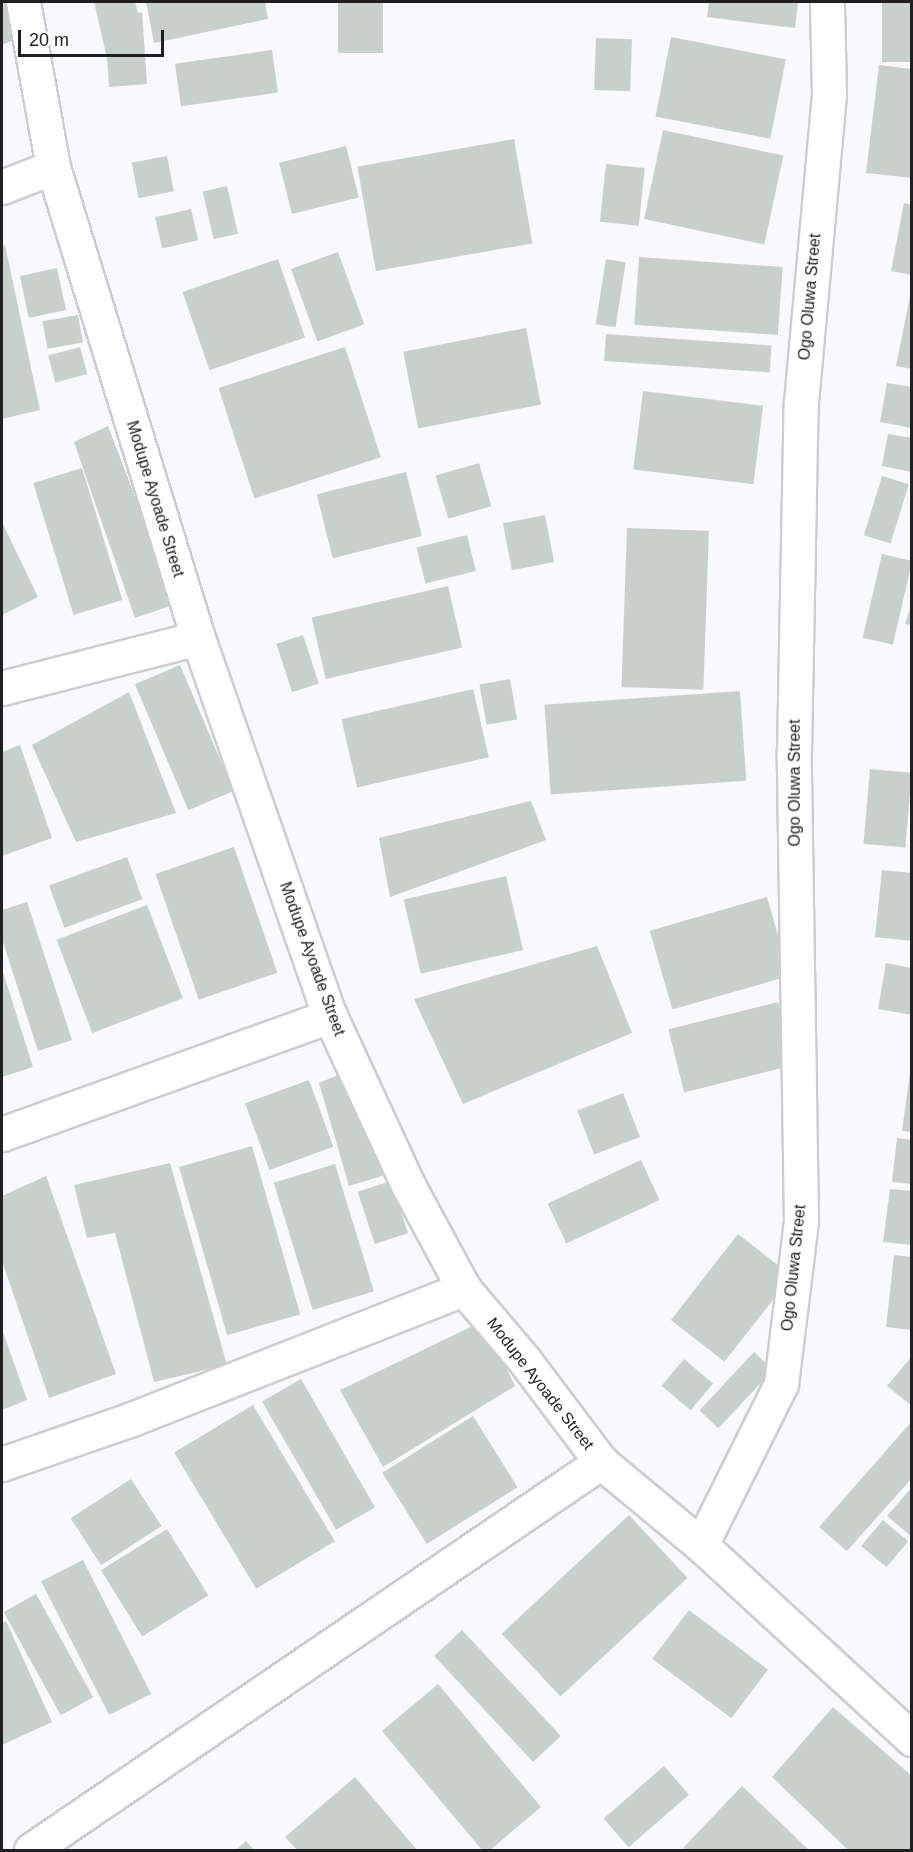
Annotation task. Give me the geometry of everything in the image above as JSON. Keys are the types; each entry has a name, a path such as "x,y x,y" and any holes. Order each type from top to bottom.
{"street":[{"name":"Modupe Ayoade Street","path":"23,2 53,167 198,638 330,1016 408,1185 464,1289 525,1361 601,1462 701,1545 912,1739"},
{"name":"Ogo Oluwa Street","path":"701,1545 781,1384 801,1220 794,751 800,413 829,93 827,2"},
{"path":"2,187 53,167"},
{"path":"2,688 198,638"},
{"path":"2,1134 330,1016"},
{"path":"2,1464 129,1420 464,1289"},
{"path":"32,1851 601,1462"}],"building":[{"path":"2,2 7,2 21,37 2,45"},
{"path":"94,2 135,2 138,13 142,12 147,84 109,87 107,58"},
{"path":"146,2 265,2 268,19 154,43"},
{"path":"338,2 383,2 383,53 338,53"},
{"path":"709,2 798,2 795,28 707,17"},
{"path":"882,2 912,2 912,62 882,62"},
{"path":"671,37 786,59 770,139 656,117"},
{"path":"596,38 632,39 630,91 594,90"},
{"path":"272,50 278,93 181,106 175,64"},
{"path":"879,65 912,69 912,178 866,173"},
{"path":"663,130 783,156 764,245 644,219"},
{"path":"514,139 532,243 376,271 357,167"},
{"path":"346,146 359,197 292,214 279,163"},
{"path":"167,156 174,191 139,198 132,163"},
{"path":"606,164 645,168 639,226 600,222"},
{"path":"227,186 238,234 214,239 203,192"},
{"path":"904,203 912,205 912,275 891,271"},
{"path":"191,209 198,240 162,249 155,217"},
{"path":"5,245 40,410 2,419 2,246"},
{"path":"338,252 364,324 317,341 291,269"},
{"path":"639,257 783,267 778,335 634,325"},
{"path":"278,259 305,337 210,370 183,292"},
{"path":"606,259 626,262 615,327 596,324"},
{"path":"57,268 66,310 29,318 20,276"},
{"path":"910,296 912,296 912,369 896,366"},
{"path":"78,315 83,343 47,349 43,321"},
{"path":"526,328 541,405 418,428 403,352"},
{"path":"606,334 772,346 770,373 604,361"},
{"path":"80,347 87,374 55,383 48,356"},
{"path":"345,347 381,457 254,498 219,388"},
{"path":"887,383 912,387 912,428 880,422"},
{"path":"643,391 763,406 753,484 633,469"},
{"path":"108,426 176,604 135,618 74,442"},
{"path":"888,434 912,438 912,472 882,466"},
{"path":"479,463 491,506 448,519 436,475"},
{"path":"82,468 122,600 74,615 33,483"},
{"path":"406,472 422,536 333,558 317,494"},
{"path":"882,476 909,484 891,543 864,535"},
{"path":"545,515 554,562 512,570 503,523"},
{"path":"2,522 38,597 2,615"},
{"path":"627,528 709,531 703,690 621,687"},
{"path":"467,535 476,571 425,583 417,548"},
{"path":"882,554 912,561 893,645 863,638"},
{"path":"448,586 462,647 326,679 312,617"},
{"path":"912,603 912,625 905,624"},
{"path":"303,635 319,684 292,692 276,644"},
{"path":"180,665 234,791 188,810 135,684"},
{"path":"510,679 517,719 487,725 479,684"},
{"path":"473,689 489,757 357,788 341,719"},
{"path":"740,691 746,781 551,794 544,705"},
{"path":"129,692 176,813 76,842 32,745"},
{"path":"20,745 52,838 2,856 2,752"},
{"path":"870,769 912,773 905,847 863,844"},
{"path":"531,801 546,840 390,897 379,838"},
{"path":"234,847 277,973 199,1000 156,874"},
{"path":"127,857 142,899 64,928 49,885"},
{"path":"882,870 912,873 912,941 875,937"},
{"path":"506,876 523,950 421,974 404,900"},
{"path":"767,897 790,976 672,1009 650,931"},
{"path":"27,902 72,1040 38,1051 2,939 2,910"},
{"path":"147,905 183,998 92,1033 56,940"},
{"path":"597,946 632,1033 463,1104 414,999"},
{"path":"886,963 912,968 912,1015 878,1009"},
{"path":"2,969 33,1067 2,1077"},
{"path":"778,1002 794,1065 684,1092 668,1029"},
{"path":"348,1071 388,1174 349,1186 319,1083"},
{"path":"910,1073 912,1073 912,1132 902,1131"},
{"path":"309,1080 333,1147 269,1170 245,1103"},
{"path":"623,1093 640,1137 594,1154 577,1111"},
{"path":"897,1138 912,1140 912,1184 892,1182"},
{"path":"252,1146 300,1314 227,1335 179,1167"},
{"path":"641,1160 660,1200 566,1243 548,1204"},
{"path":"170,1163 227,1365 154,1382 115,1233 87,1238 74,1185"},
{"path":"335,1164 374,1291 313,1310 274,1183"},
{"path":"46,1176 116,1374 49,1398 2,1261 2,1196"},
{"path":"391,1181 408,1233 375,1244 358,1192"},
{"path":"890,1189 912,1191 912,1245 883,1242"},
{"path":"738,1234 792,1276 724,1362 671,1320"},
{"path":"894,1255 912,1257 912,1330 886,1327"},
{"path":"483,1321 515,1386 383,1467 340,1390"},
{"path":"2,1329 27,1400 2,1410"},
{"path":"754,1352 773,1370 718,1428 699,1411"},
{"path":"912,1356 912,1406 887,1386"},
{"path":"684,1359 713,1383 691,1410 662,1386"},
{"path":"301,1379 375,1507 336,1530 262,1402"},
{"path":"253,1405 335,1541 256,1589 174,1452"},
{"path":"473,1416 518,1487 427,1544 382,1473"},
{"path":"912,1421 912,1478 847,1551 819,1527"},
{"path":"131,1479 161,1526 101,1565 71,1518"},
{"path":"912,1487 912,1537 887,1516"},
{"path":"629,1515 688,1578 560,1697 502,1634"},
{"path":"883,1520 908,1541 886,1567 861,1546"},
{"path":"167,1529 208,1595 142,1636 101,1570"},
{"path":"83,1560 151,1694 109,1715 41,1581"},
{"path":"36,1594 93,1697 61,1715 4,1612"},
{"path":"689,1610 768,1670 731,1718 652,1659"},
{"path":"6,1621 52,1722 2,1745 2,1623"},
{"path":"462,1630 561,1736 533,1762 434,1656"},
{"path":"438,1684 541,1807 490,1850 482,1850 382,1731"},
{"path":"833,1707 912,1776 912,1850 848,1850 772,1777"},
{"path":"664,1766 689,1795 629,1847 604,1818"},
{"path":"355,1777 417,1850 297,1850 285,1837"},
{"path":"742,1786 809,1850 685,1850 683,1848"},
{"path":"246,1841 254,1850 236,1850"}]}
